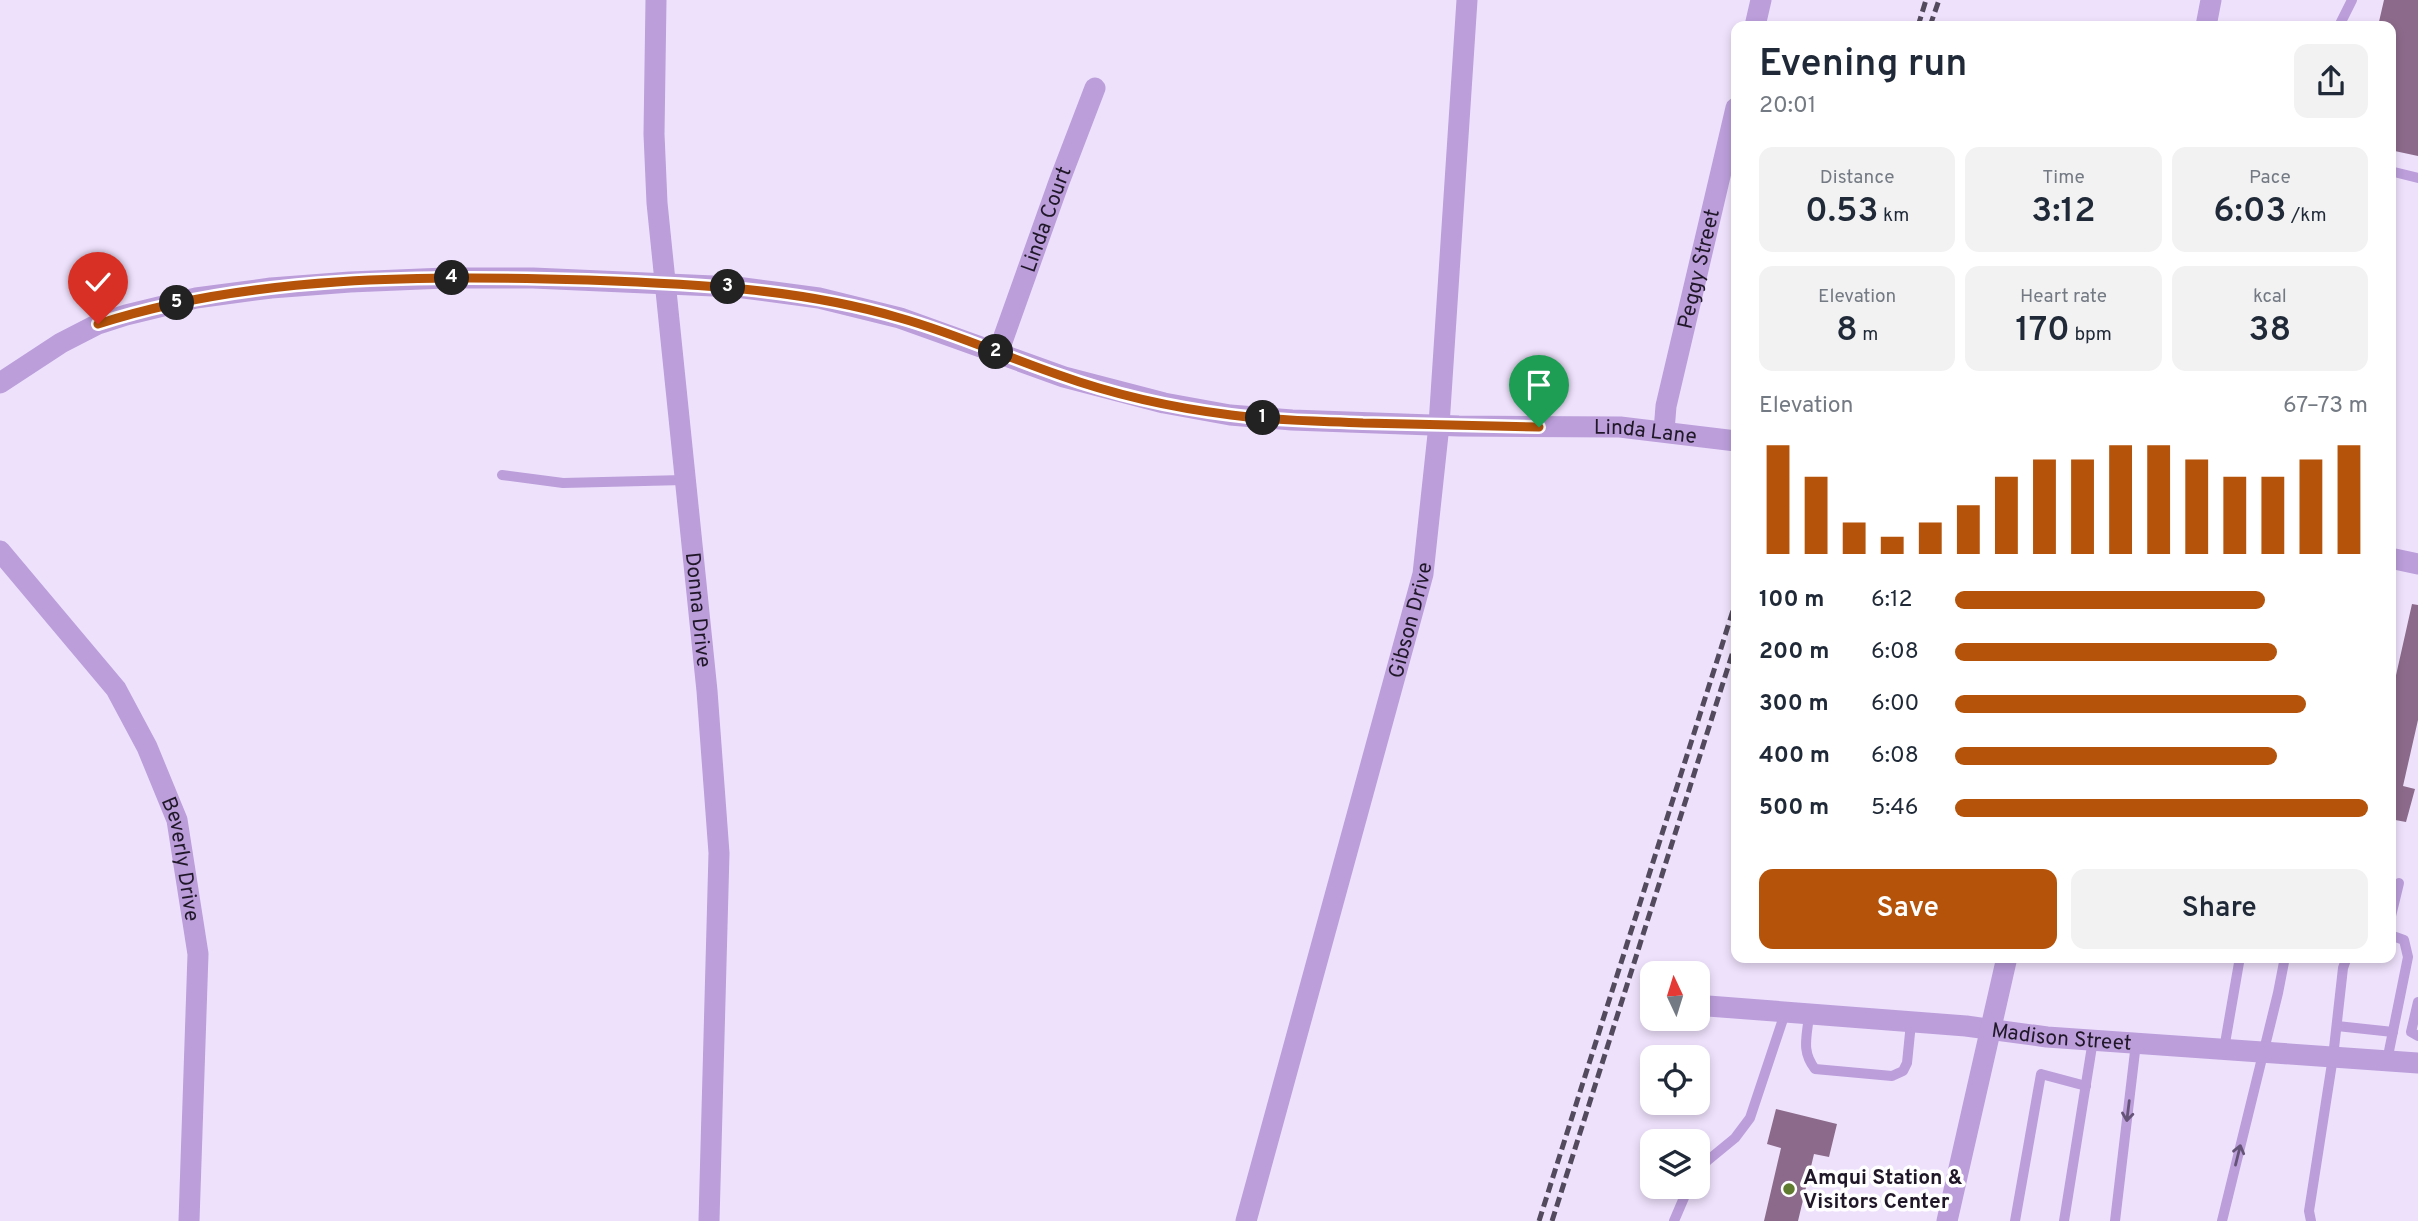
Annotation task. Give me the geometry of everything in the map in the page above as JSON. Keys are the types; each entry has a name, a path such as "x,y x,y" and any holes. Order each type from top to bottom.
{"street":[{"name":"Donna Drive","path":"656,0 654,134 664,283 707,691 719,853 709,1221"},
{"name":"Gibson Drive","path":"1245,1221 1423,574 1439,425 1467,0"},
{"path":"1756,21 1762,0"},
{"path":"2207,21 2211,0"},
{"name":"Linda Court","path":"998,353 1095,88"},
{"name":"Peggy Street","path":"1664,431 1666,406 1731,129"},
{"name":"Linda Lane","path":"0,383 61,343 98,324 196,298 271,288 445,278 664,283 736,287 819,298 900,318 1102,388 1230,415 1439,425 1620,427 1731,440"},
{"name":"Beverly Drive","path":"0,551 116,689 147,747 177,820 198,954 189,1221"},
{"path":"2396,559 2418,564"},
{"path":"1947,1221 2006,963"},
{"name":"Madison Street","path":"1710,1006 2093,1040 2418,1063"}],"lane":[{"path":"2342,21 2352,0"},
{"path":"2396,172 2418,178"},
{"path":"502,475 563,483 684,480"},
{"path":"2396,895 2399,883"},
{"path":"2387,1060 2408,957 2404,940 2396,937"},
{"path":"2224,1049 2239,963"},
{"path":"2222,1221 2284,963"},
{"path":"2311,1221 2309,1211 2345,963"},
{"path":"2418,1002 2412,1032 2418,1036"},
{"path":"1710,1159 1735,1138 1750,1118 1785,1013"},
{"path":"2418,1015 2418,1026"},
{"path":"1809,1016 1805,1051 1807,1059 1815,1069 1892,1076 1903,1071 1907,1063 1911,1023"},
{"path":"2337,1026 2393,1031"},
{"path":"2064,1221 2093,1040"},
{"path":"2115,1221 2136,1043"},
{"path":"2015,1221 2041,1074 2086,1086"},
{"path":"1674,1221 1683,1199"}],"building":[{"path":"2384,0 2418,0 2418,156 2396,151 2396,21 2379,21"},
{"path":"2412,604 2418,605 2418,720 2403,786 2415,789 2406,822 2396,820 2396,675"},
{"name":"Amqui Station & Visitors Center","path":"1776,1109 1837,1124 1829,1157 1814,1154 1798,1221 1764,1221 1781,1148 1767,1144"}],"railway":[{"path":"1920,21 1926,0"},
{"path":"1932,21 1939,0"},
{"path":"1539,1221 1731,617"},
{"path":"1552,1221 1731,658"}],"place":[{"name":"Amqui Station & Visitors Center","path":"1789,1189"}],"route":[{"path":"98,324 196,298 271,288 350,282 533,278 736,287 819,298 900,318 1064,377 1164,403 1230,415 1292,420 1539,427"}]}
